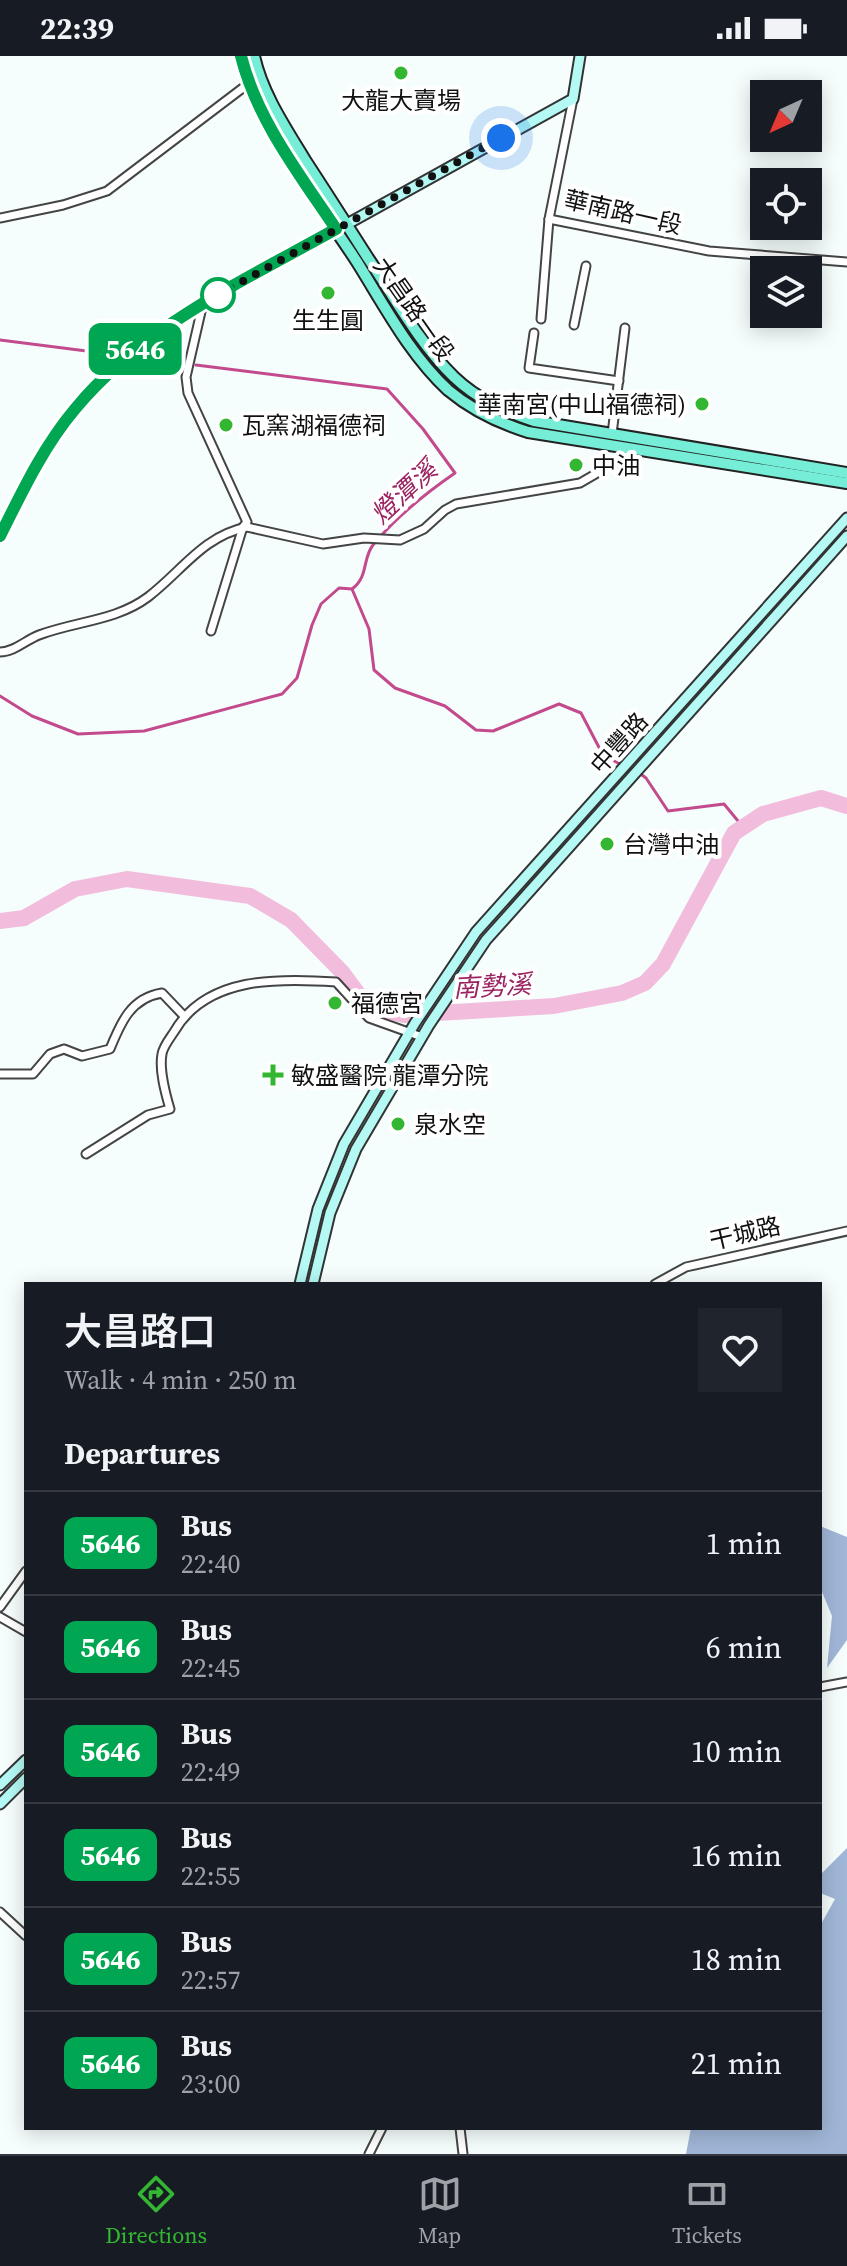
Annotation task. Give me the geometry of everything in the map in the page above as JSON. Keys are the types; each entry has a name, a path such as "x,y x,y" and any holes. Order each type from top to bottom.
{"main road":[{"name":"大昌路一段","path":"241,56 248,84 281,147 425,344 448,371 475,394 495,406 534,421 847,473"},
{"name":"大昌路一段","path":"254,56 258,78 418,356 449,390 470,406 507,426 528,432 847,483"},
{"name":"華南路一段","path":"573,99 580,56"},
{"path":"0,536 43,453 74,410 133,350 203,303 573,99"},
{"name":"中豐路","path":"413,1027 476,932 847,518"},
{"name":"中豐路","path":"422,1037 486,940 847,536"},
{"path":"579,818 589,826"},
{"path":"300,1282 318,1209 344,1144 413,1027"},
{"path":"313,1282 330,1213 356,1149 422,1037"},
{"path":"0,1785 24,1762"},
{"path":"0,1804 24,1780"}],"street":[{"path":"0,218 63,205 107,191 248,84"},
{"name":"華南路一段","path":"573,99 549,219 709,251 847,262"},
{"path":"541,319 549,219"},
{"path":"574,325 586,266"},
{"path":"203,303 186,377 188,393 231,491 247,516 211,631"},
{"path":"612,434 625,328"},
{"path":"534,333 529,368 619,381"},
{"path":"0,652 37,636 110,617 134,607 200,548 225,533 243,527 323,544 384,537 400,540 411,537 456,504 580,483 638,449"},
{"path":"86,1154 148,1115 170,1109 164,1087 162,1053 184,1016 208,996 282,978 336,982 369,1018 413,1027 422,1037"},
{"path":"0,1074 33,1074 50,1054 64,1049 82,1056 110,1049 134,1005 145,996 162,993 184,1016"},
{"name":"干城路","path":"659,1282 686,1267 847,1231"},
{"path":"0,1607 24,1574"},
{"path":"0,1617 24,1631"},
{"path":"822,1687 847,1682"},
{"path":"0,1912 24,1934"},
{"path":"369,2154 381,2130"},
{"path":"460,2130 463,2154"}],"shaded area":[{"path":"822,1527 847,1537 847,1640 827,1668 832,1616 822,1592"},
{"path":"847,1848 847,2154 686,2154 691,2130 822,2130 822,1922 835,1899 822,1894 822,1873"}],"waterway":[{"name":"燈潭溪","path":"0,340 118,355"},
{"name":"燈潭溪","path":"136,357 182,363"},
{"name":"燈潭溪","path":"196,365 387,389 423,429 455,473 412,506 373,545 361,579 352,589 369,629 374,670 395,688 445,706 476,730 493,731 559,704 581,713 603,755 620,764"},
{"path":"0,696 32,716 78,734 144,731 282,694 297,678 321,604 339,588 352,589"},
{"name":"燈潭溪","path":"642,775 668,811 724,804 743,827"},
{"name":"南勢溪","path":"0,921 24,918 75,889 127,879 250,896 291,920 342,972 359,995 379,1010 404,1015 554,1006 622,993 645,983 663,964 734,833 763,814 821,798 847,806"}],"bus line":[{"name":"5646","path":"0,536 43,453 60,429 92,390 133,350 203,303 336,229 281,147 248,84 241,56"}],"place":[{"name":"大龍大賣場","path":"401,73"},
{"name":"生生圓","path":"328,293"},
{"name":"華南宮(中山福德祠)","path":"702,404"},
{"name":"瓦窯湖福德祠","path":"226,425"},
{"name":"中油","path":"576,465"},
{"name":"台灣中油","path":"607,844"},
{"name":"福德宮","path":"335,1003"},
{"name":"敏盛醫院 龍潭分院","path":"273,1075"},
{"name":"泉水空","path":"398,1124"}],"route":[{"path":"218,295 501,138"}]}
